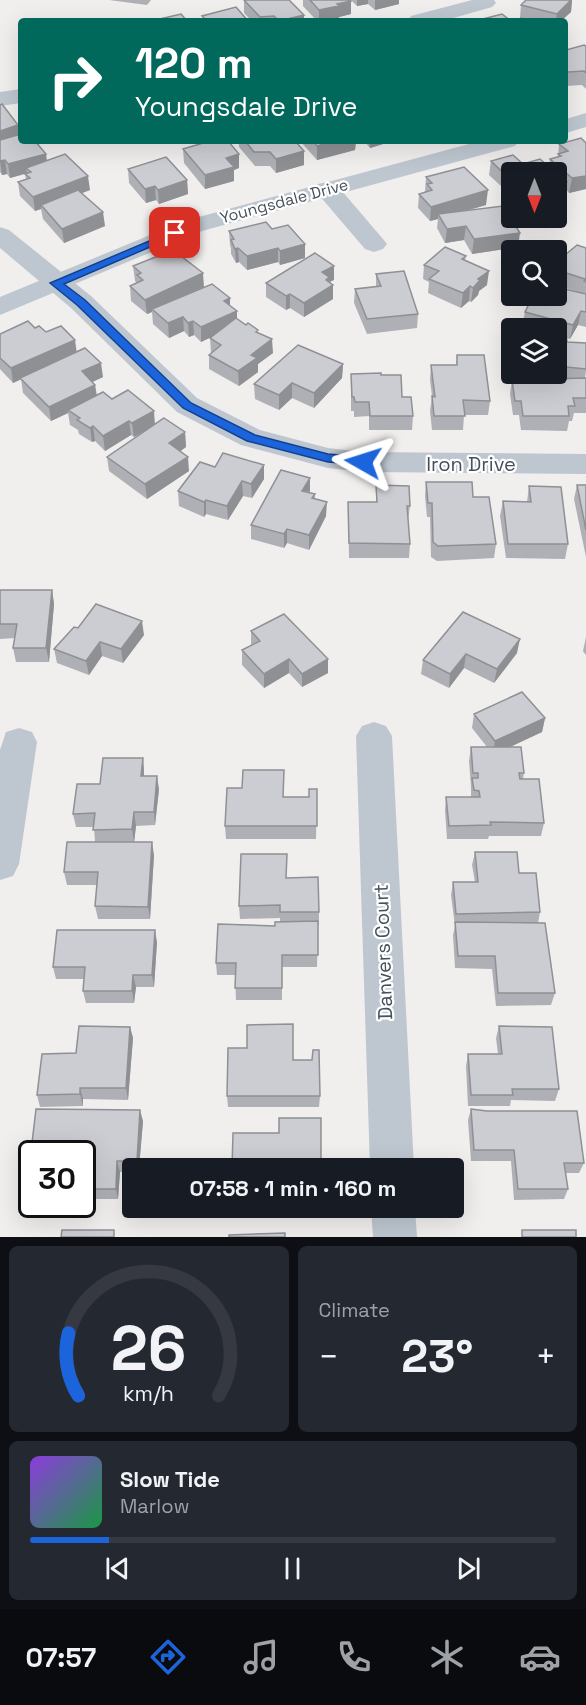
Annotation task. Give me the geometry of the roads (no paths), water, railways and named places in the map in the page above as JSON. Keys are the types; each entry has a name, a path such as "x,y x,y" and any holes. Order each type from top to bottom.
{"street":[{"path":"430,18 486,3 483,0"},
{"path":"0,99 18,96"},
{"path":"568,125 586,120"},
{"name":"Youngsdale Drive","path":"0,307 193,226 496,144"},
{"path":"327,189 374,244"},
{"name":"Iron Drive","path":"0,235 81,302 187,405 251,438 328,458 363,462 586,464"},
{"name":"Danvers Court","path":"374,736 392,1158"},
{"path":"0,864 19,742"},
{"path":"393,1218 394,1237"}]}
